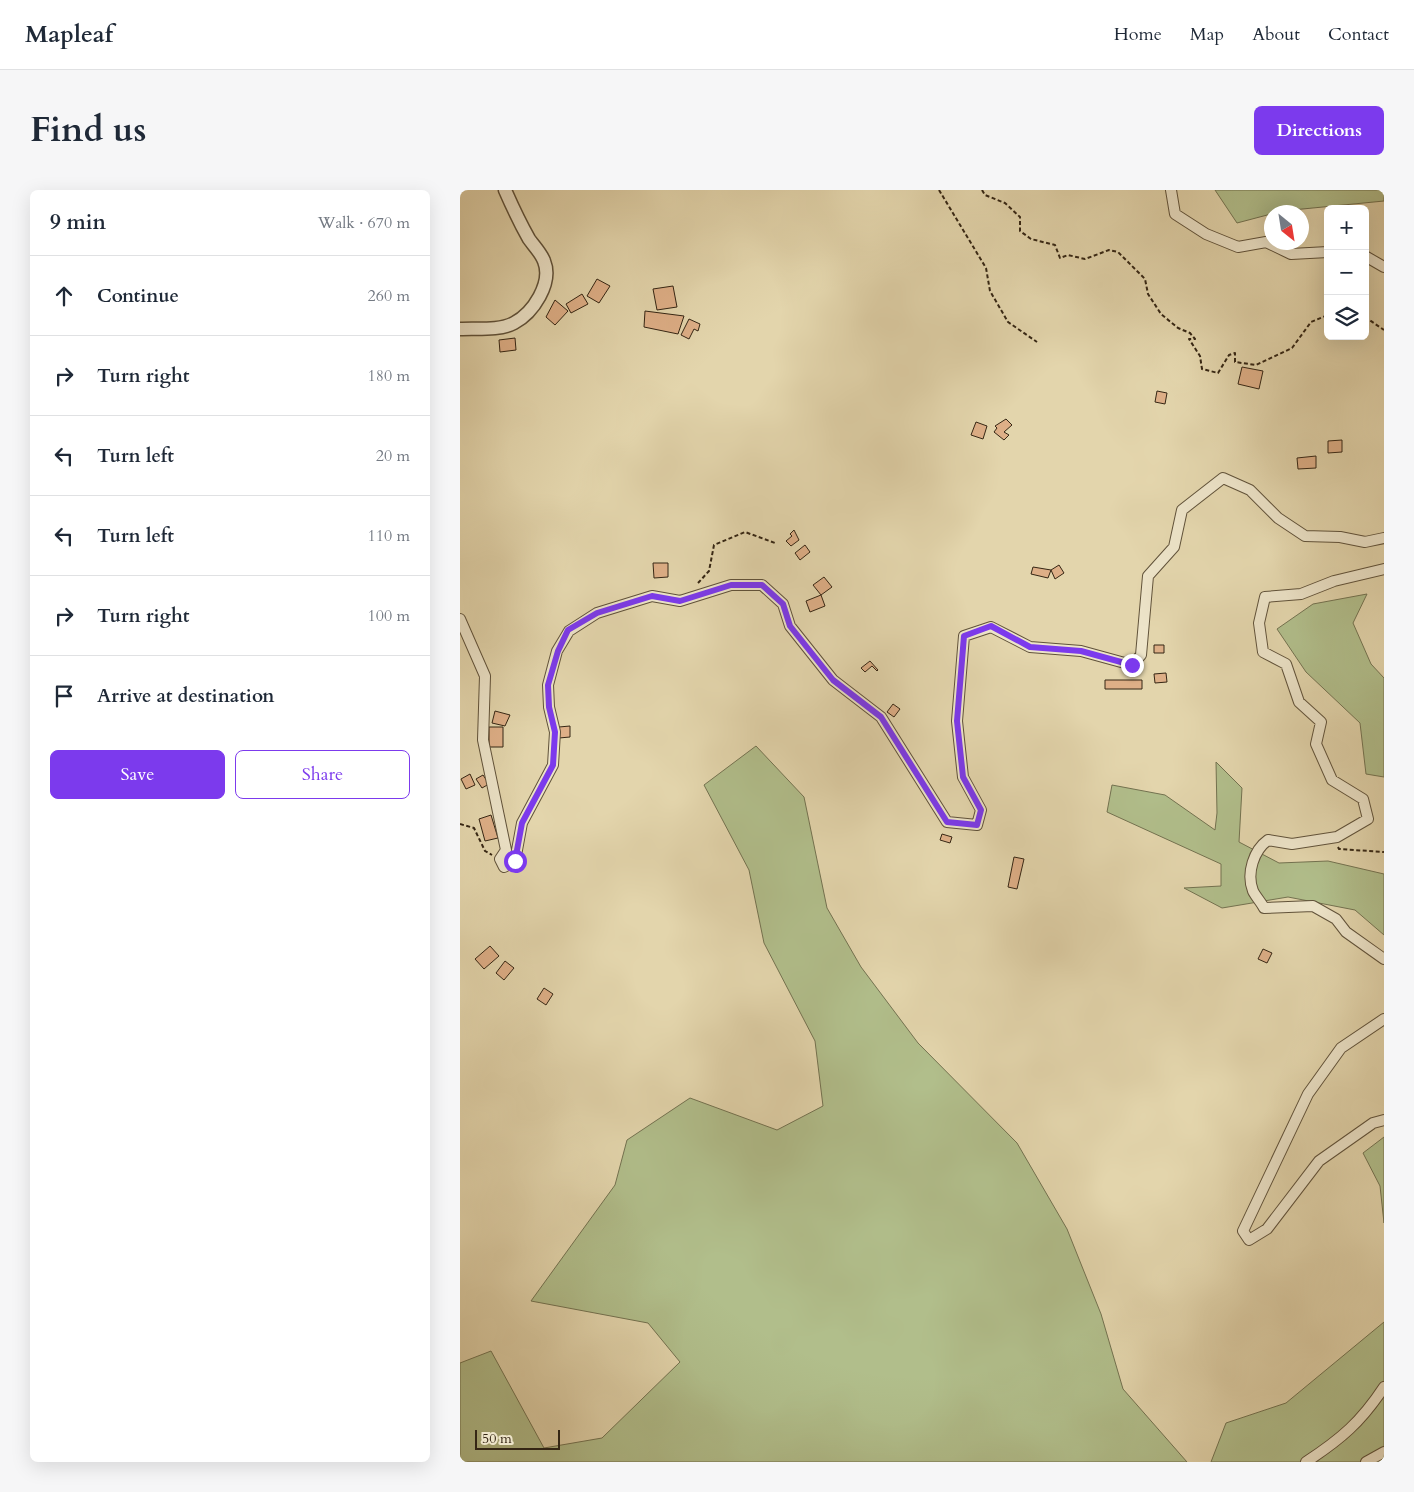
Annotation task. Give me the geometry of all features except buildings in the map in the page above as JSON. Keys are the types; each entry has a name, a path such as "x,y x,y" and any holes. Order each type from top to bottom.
{"street":[{"path":"460,329 494,327 514,323 532,307 544,289 547,273 544,261 528,237 505,190"},
{"path":"1171,190 1175,214 1206,234 1238,247 1266,242 1291,254 1324,252"},
{"path":"1369,258 1384,267"},
{"path":"460,619 485,676 483,740 506,850 500,859 504,866 515,861 522,823 553,765 555,732 549,707 548,685 558,651 568,630 597,613 652,596 680,601 731,585 762,585 783,604 790,626 833,680 881,717 947,822 977,825 981,810 963,777 957,721 964,636 991,626 1030,647 1081,651 1132,665 1141,655 1148,576 1174,547 1182,510 1223,478 1250,490 1278,518 1305,536 1340,537 1365,542 1384,538"},
{"path":"1384,569 1334,581 1301,594 1265,597 1259,623 1263,652 1286,664 1299,702 1321,722 1316,744 1332,780 1363,798 1368,819 1337,836 1292,844 1268,840 1259,846 1251,864 1252,889 1264,908 1313,906 1336,919 1346,932 1384,959"},
{"path":"1384,1019 1340,1048 1308,1094 1243,1231 1249,1240 1267,1229 1318,1162 1373,1123 1384,1120"},
{"path":"1306,1462 1344,1435 1367,1413 1384,1388"},
{"path":"1366,1462 1384,1452"}],"path":[{"path":"938,190 986,268 990,291 1008,322 1037,342"},
{"path":"982,190 985,195 1005,202 1020,217 1020,231 1032,239 1055,245 1060,258 1068,255 1085,258 1108,250 1118,252 1145,279 1148,294 1161,314 1178,328 1190,333 1195,339 1189,339 1200,356 1202,369 1218,373 1229,355 1235,353 1235,362 1256,365 1292,348 1311,322 1324,317"},
{"path":"1369,320 1384,330"},
{"path":"680,601 709,572 714,544 745,532 775,543"},
{"path":"460,824 474,828 485,851 500,859"},
{"path":"1337,836 1339,850 1384,852"}],"green space":[{"path":"1215,190 1384,190 1384,201 1324,205 1324,207 1309,208 1309,205 1264,205 1264,216 1237,223"},
{"path":"1367,594 1353,623 1371,664 1384,678 1384,777 1366,774 1360,723 1306,672 1277,629 1313,604"},
{"path":"756,746 804,797 827,908 861,967 918,1043 1017,1143 1067,1229 1101,1314 1123,1389 1187,1462 460,1462 460,1363 491,1351 544,1448 602,1438 680,1362 648,1323 531,1301 615,1185 627,1140 690,1098 777,1130 823,1106 815,1041 764,943 749,870 704,785"},
{"path":"1216,762 1242,788 1239,842 1279,863 1328,861 1384,874 1384,935 1355,910 1288,897 1222,908 1184,888 1221,886 1221,864 1107,812 1112,785 1165,795 1215,830 1217,813"},
{"path":"1384,1137 1384,1223 1380,1186 1363,1153"},
{"path":"1384,1322 1384,1462 1211,1462 1226,1423 1286,1403"}],"route":[{"path":"515,861 522,823 553,765 555,732 549,707 548,685 558,651 568,630 597,613 625,603 652,596 680,601 731,585 762,585 783,604 790,626 833,680 881,717 947,822 977,825 981,810 963,777 957,721 964,636 991,626 1030,647 1081,651 1132,665"}]}
